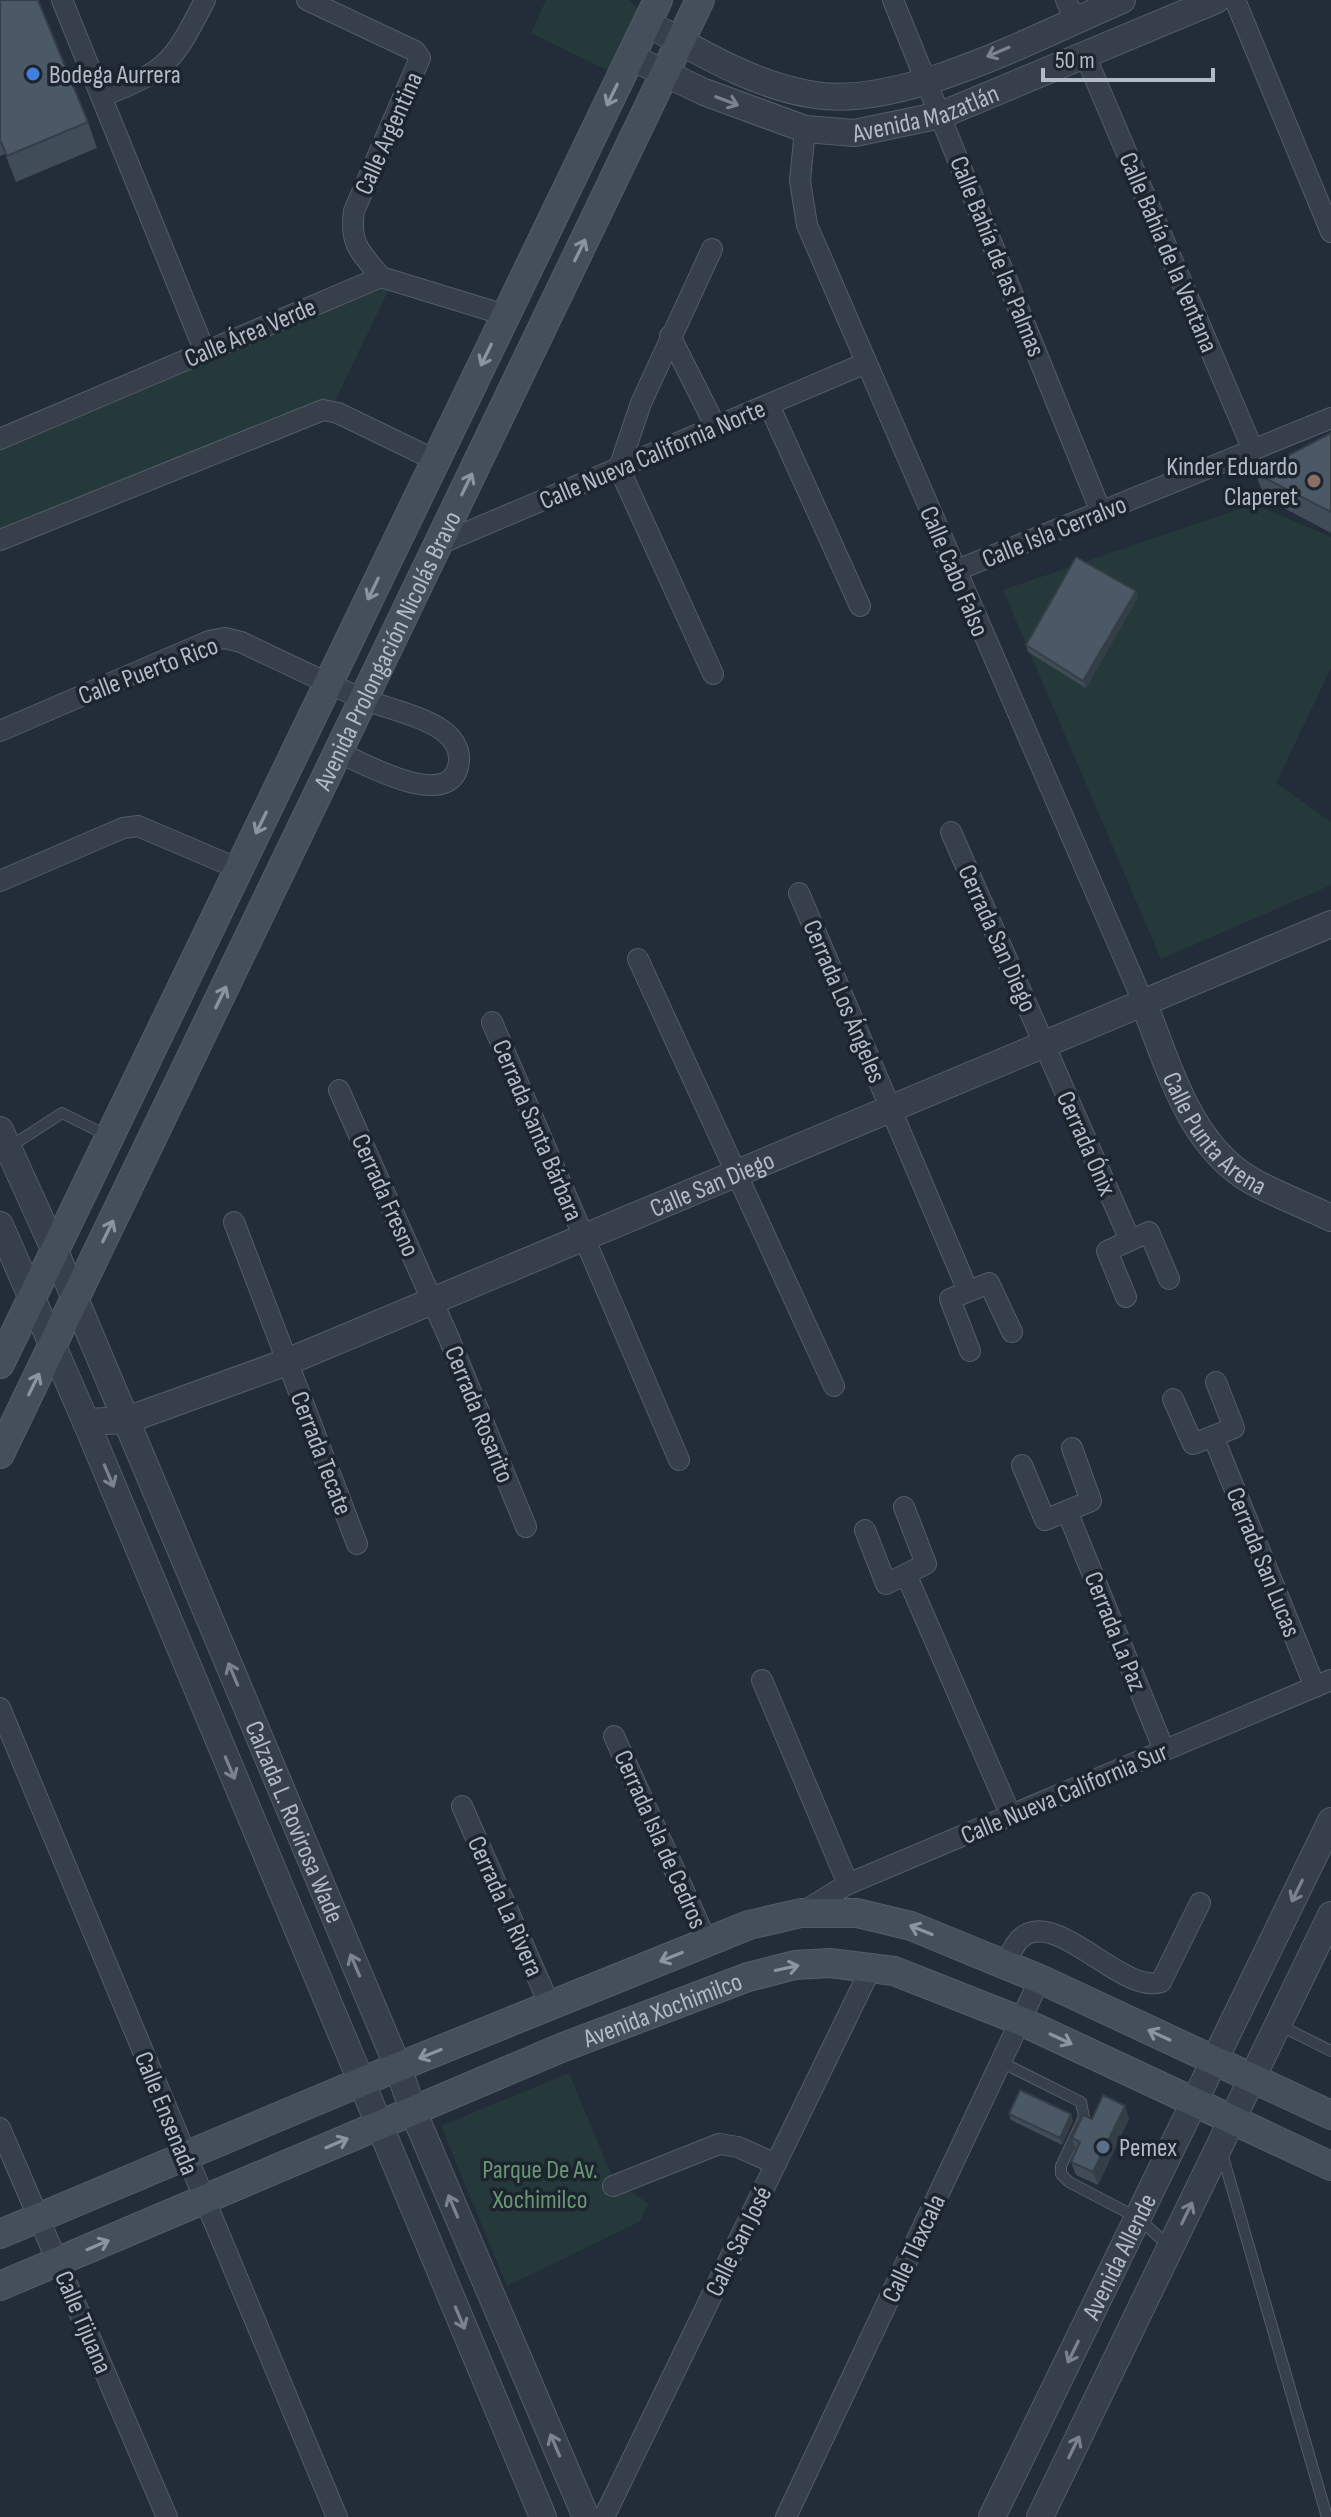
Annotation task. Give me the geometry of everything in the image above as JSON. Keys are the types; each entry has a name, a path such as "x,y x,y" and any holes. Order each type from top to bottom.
{"main road":[{"name":"Avenida Prolongación Nicolás Bravo","path":"0,1454 700,0"},
{"name":"Avenida Prolongación Nicolás Bravo","path":"0,1364 631,57 647,8"},
{"name":"Avenida Xochimilco","path":"0,2234 361,2082 749,1925 801,1913 857,1913 911,1926 1040,1979 1331,2115"},
{"name":"Avenida Xochimilco","path":"0,2286 561,2048 748,1977 795,1965 830,1963 894,1971 1021,2021 1195,2101 1226,2132 1331,2166"}],"street":[{"path":"62,0 205,352"},
{"path":"103,96 163,69 177,55 205,0"},
{"name":"Calle Argentina","path":"307,0 415,51 420,58 354,211 351,232 359,251 381,277"},
{"name":"Calle Bahía de las Palmas","path":"893,0 1101,512"},
{"name":"Avenida Mazatlán","path":"647,8 681,41 720,63 773,84 815,95 881,94 927,83 1070,10 1122,0"},
{"name":"Avenida Mazatlán","path":"631,57 665,74 805,129 855,133 941,115 1216,0"},
{"path":"1235,0 1331,232"},
{"name":"Calle Bahía de la Ventana","path":"1085,55 1253,450"},
{"name":"Calle Cabo Falso","path":"805,129 800,181 807,225 1144,1004"},
{"path":"712,249 670,336 627,438 619,468 713,674"},
{"path":"381,277 505,315"},
{"name":"Calle Área Verde","path":"0,439 381,277"},
{"path":"670,336 716,427"},
{"name":"Calle Nueva California Norte","path":"437,545 866,363"},
{"path":"769,405 860,606"},
{"path":"0,540 323,410 338,413 435,460"},
{"name":"Calle Isla Cerralvo","path":"955,571 1331,418"},
{"name":"Calle Puerto Rico","path":"0,731 209,641 225,638 241,642 364,699 439,728 457,747 459,762 454,775 443,784 410,783 338,752"},
{"path":"0,881 123,828 138,826 239,869"},
{"name":"Cerrada San Diego","path":"951,832 1044,1045"},
{"name":"Cerrada Los Ángeles","path":"799,893 891,1109 959,1295 970,1351"},
{"name":"Calle San Diego","path":"86,1422 127,1420 287,1362 1331,924"},
{"path":"638,959 734,1175 834,1386"},
{"name":"Calle Punta Arena","path":"1144,1004 1183,1100 1200,1132 1221,1156 1252,1180 1331,1218"},
{"name":"Cerrada Santa Bárbara","path":"492,1022 679,1460"},
{"name":"Cerrada Ónix","path":"1044,1045 1130,1240"},
{"name":"Cerrada Fresno","path":"339,1090 432,1301"},
{"name":"Calzada L. Rovirosa Wade","path":"3,1144 55,1251 127,1420 398,2067 413,2111 586,2517"},
{"name":"Cerrada Tecate","path":"234,1222 357,1544"},
{"name":"Calzada L. Rovirosa Wade","path":"0,1225 86,1422 543,2517"},
{"path":"1126,1297 1107,1251 1149,1232 1169,1279"},
{"path":"959,1295 989,1283 1012,1332"},
{"name":"Cerrada Rosarito","path":"432,1301 526,1527"},
{"path":"1173,1399 1193,1444 1234,1428 1216,1382"},
{"name":"Cerrada San Lucas","path":"1213,1436 1323,1684"},
{"path":"1022,1465 1045,1520 1091,1501 1072,1448"},
{"path":"865,1530 886,1584 926,1564 904,1507"},
{"name":"Cerrada La Paz","path":"1067,1511 1164,1750"},
{"path":"906,1574 1011,1816"},
{"path":"762,1680 848,1884"},
{"name":"Calle Nueva California Sur","path":"801,1913 848,1884 1323,1684"},
{"name":"Calle Ensenada","path":"0,1708 337,2517"},
{"name":"Cerrada Isla de Cedros","path":"614,1736 707,1942"},
{"name":"Cerrada La Rivera","path":"462,1806 550,2006"},
{"name":"Avenida Allende","path":"992,2517 1331,1821"},
{"path":"1004,1965 1019,1939 1032,1932 1050,1934 1085,1950 1135,1981 1149,1985 1161,1982 1200,1903"},
{"name":"Avenida Allende","path":"1040,2517 1330,1918"},
{"name":"Calle San José","path":"604,2517 872,1966"},
{"name":"Calle Tlaxcala","path":"786,2517 1040,1979"},
{"name":"Calle Tijuana","path":"0,2128 167,2517"},
{"path":"613,2186 719,2144 738,2147 776,2164"}],"lane":[{"path":"3,1144 62,1113 110,1137"},
{"path":"1278,2025 1331,2051"},
{"path":"1001,2062 1081,2102 1084,2117 1061,2166 1061,2174 1069,2182 1138,2218 1171,2248"},
{"path":"1226,2132 1327,2517"}],"green space":[{"path":"546,0 629,0 639,10 609,71 531,33"},
{"path":"392,283 330,411 0,540 0,439"},
{"path":"1254,504 1331,537 1331,668 1276,783 1331,822 1331,885 1161,959 1003,590"},
{"name":"Parque De Av. Xochimilco","path":"569,2073 613,2179 649,2204 639,2222 507,2286 441,2126"}],"building":[{"name":"Bodega Aurrera","path":"0,0 38,0 88,122 7,156 0,140"},
{"path":"1331,433 1331,512 1255,473"},
{"path":"1076,557 1136,591 1083,681 1026,645"},
{"path":"1020,2090 1071,2114 1060,2138 1009,2114"},
{"path":"1103,2095 1125,2106 1093,2172 1071,2162 1080,2142 1072,2138 1083,2115 1092,2119"}],"place":[{"name":"Bodega Aurrera","path":"33,74"},
{"name":"Kinder Eduardo Claperet","path":"1314,481"},
{"name":"Pemex","path":"1103,2147"}]}
